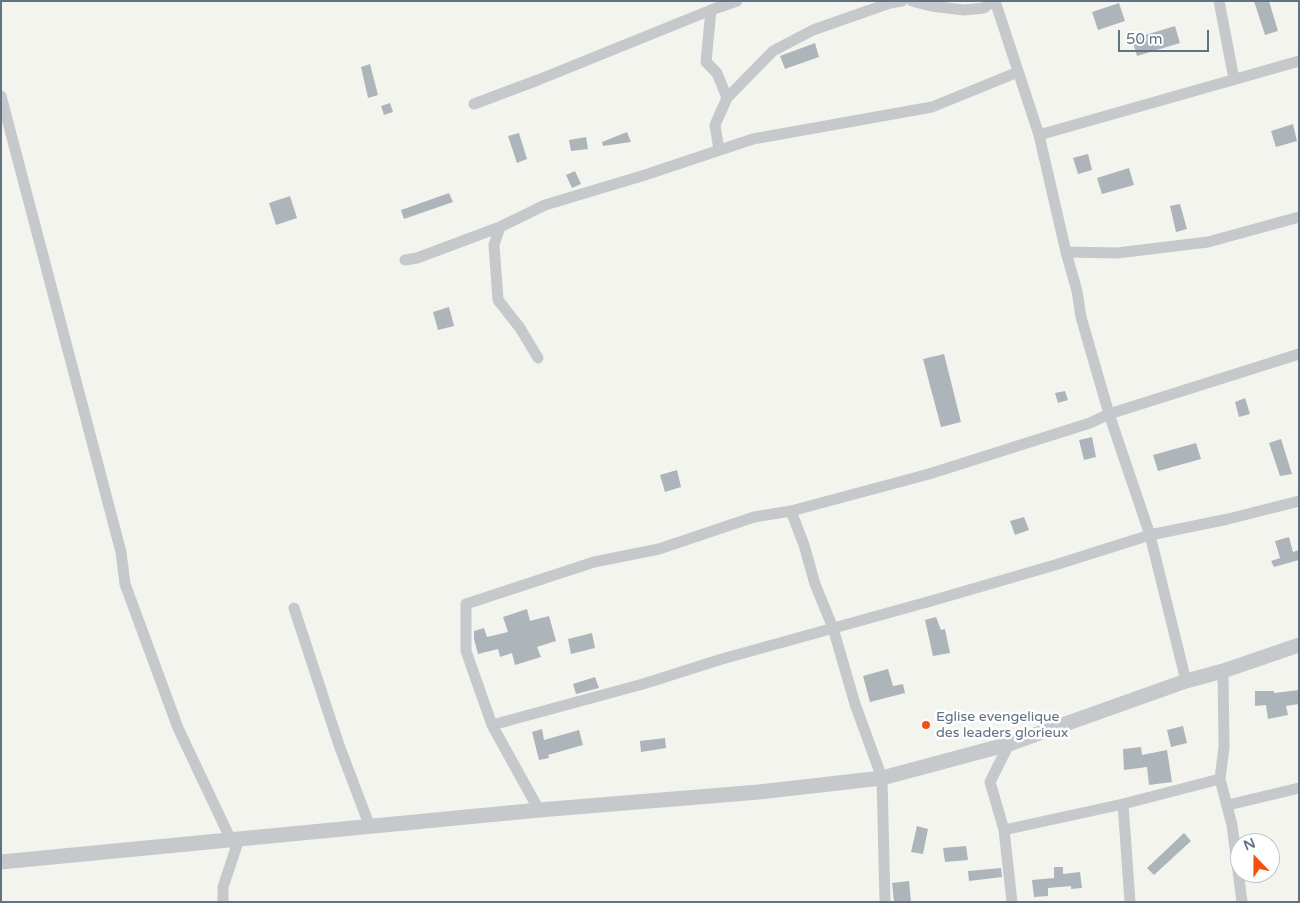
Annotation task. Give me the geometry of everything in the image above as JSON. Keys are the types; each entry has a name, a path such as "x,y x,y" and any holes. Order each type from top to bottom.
{"street":[{"path":"474,104 738,1"},
{"path":"719,150 715,125 727,98 760,62 774,51 813,30 890,3 902,1"},
{"path":"912,1 964,10 984,8 994,1 1039,136 1077,291 1081,318 1109,414 1150,535 1186,681"},
{"path":"1219,1 1234,79"},
{"path":"711,10 706,62 717,73 727,98"},
{"path":"1039,136 1296,62 1299,74"},
{"path":"405,260 418,258 500,227 546,205 646,175 753,139 932,107 1018,72"},
{"path":"1,96 121,552 126,584 178,728 235,840 223,887 224,902"},
{"path":"1066,252 1117,252 1208,242 1299,217"},
{"path":"500,227 494,245 498,300 520,328 538,358"},
{"path":"539,810 492,725 466,652 466,604 594,562 659,550 754,518 791,511 929,474 1090,423 1109,414 1299,354"},
{"path":"492,725 644,684 722,659 1046,568 1150,535 1228,519 1299,501"},
{"path":"791,511 804,544 815,584 834,628 855,704 882,778 885,902"},
{"path":"294,608 340,746 370,827"},
{"path":"1,862 539,810 759,792 882,778 1009,744 1186,681 1223,671 1299,645"},
{"path":"1223,671 1224,747 1220,779 1232,825 1242,902"},
{"path":"1009,744 990,782 1004,830 1012,902"},
{"path":"1004,830 1123,804 1220,779"},
{"path":"1228,805 1299,788"},
{"path":"1123,804 1130,902"}],"building":[{"path":"1254,1 1269,1 1278,31 1265,35"},
{"path":"1119,3 1125,21 1098,30 1092,12"},
{"path":"1175,26 1180,43 1137,56 1132,39"},
{"path":"815,43 819,57 785,69 780,56"},
{"path":"370,64 378,95 368,98 361,67"},
{"path":"390,103 393,112 384,115 381,106"},
{"path":"1293,124 1297,141 1276,147 1271,131"},
{"path":"627,132 631,142 603,146 602,142"},
{"path":"519,133 527,159 517,163 508,136"},
{"path":"586,137 588,149 571,151 569,140"},
{"path":"1088,154 1092,170 1078,174 1073,158"},
{"path":"1129,168 1134,185 1102,194 1097,178"},
{"path":"575,171 581,184 572,188 566,175"},
{"path":"449,193 453,202 404,219 401,210"},
{"path":"290,196 297,218 276,225 269,203"},
{"path":"1180,204 1187,229 1176,232 1170,206"},
{"path":"449,307 454,326 438,330 433,312"},
{"path":"944,354 961,422 941,427 923,359"},
{"path":"1065,391 1068,400 1058,403 1055,393"},
{"path":"1245,398 1250,414 1239,417 1235,402"},
{"path":"1092,437 1096,457 1084,460 1079,440"},
{"path":"1281,439 1292,474 1280,476 1269,443"},
{"path":"1196,443 1201,459 1158,471 1153,455"},
{"path":"677,470 681,487 665,492 660,475"},
{"path":"1024,517 1029,530 1015,535 1010,521"},
{"path":"1289,537 1293,552 1299,550 1299,560 1274,567 1271,561 1280,558 1275,541"},
{"path":"527,609 530,621 549,616 556,641 537,647 541,657 515,665 512,653 500,657 498,649 478,654 474,631 484,628 487,637 508,632 503,617"},
{"path":"936,617 941,630 945,629 950,653 933,656 925,620"},
{"path":"592,633 595,648 571,654 568,639"},
{"path":"888,669 893,686 903,684 905,693 870,702 863,676"},
{"path":"595,677 599,688 576,694 573,684"},
{"path":"1299,690 1299,704 1286,706 1288,715 1268,719 1266,705 1255,706 1255,691 1274,691 1274,693"},
{"path":"1183,726 1187,743 1171,747 1167,730"},
{"path":"542,729 544,740 579,730 583,745 548,755 549,758 539,760 532,732"},
{"path":"665,738 666,748 641,752 640,741"},
{"path":"1141,747 1142,755 1167,750 1172,782 1149,785 1147,767 1124,770 1123,749"},
{"path":"917,826 928,829 923,854 911,852"},
{"path":"1184,833 1191,841 1154,875 1147,868"},
{"path":"966,846 968,860 945,862 943,848"},
{"path":"1054,867 1063,867 1063,874 1080,872 1082,888 1071,889 1071,886 1048,888 1048,896 1034,897 1032,880 1054,878"},
{"path":"1001,868 1002,877 969,881 968,871"},
{"path":"909,881 911,902 894,902 892,883"}],"place":[{"name":"Eglise evengelique des leaders glorieux","path":"926,725"}]}
